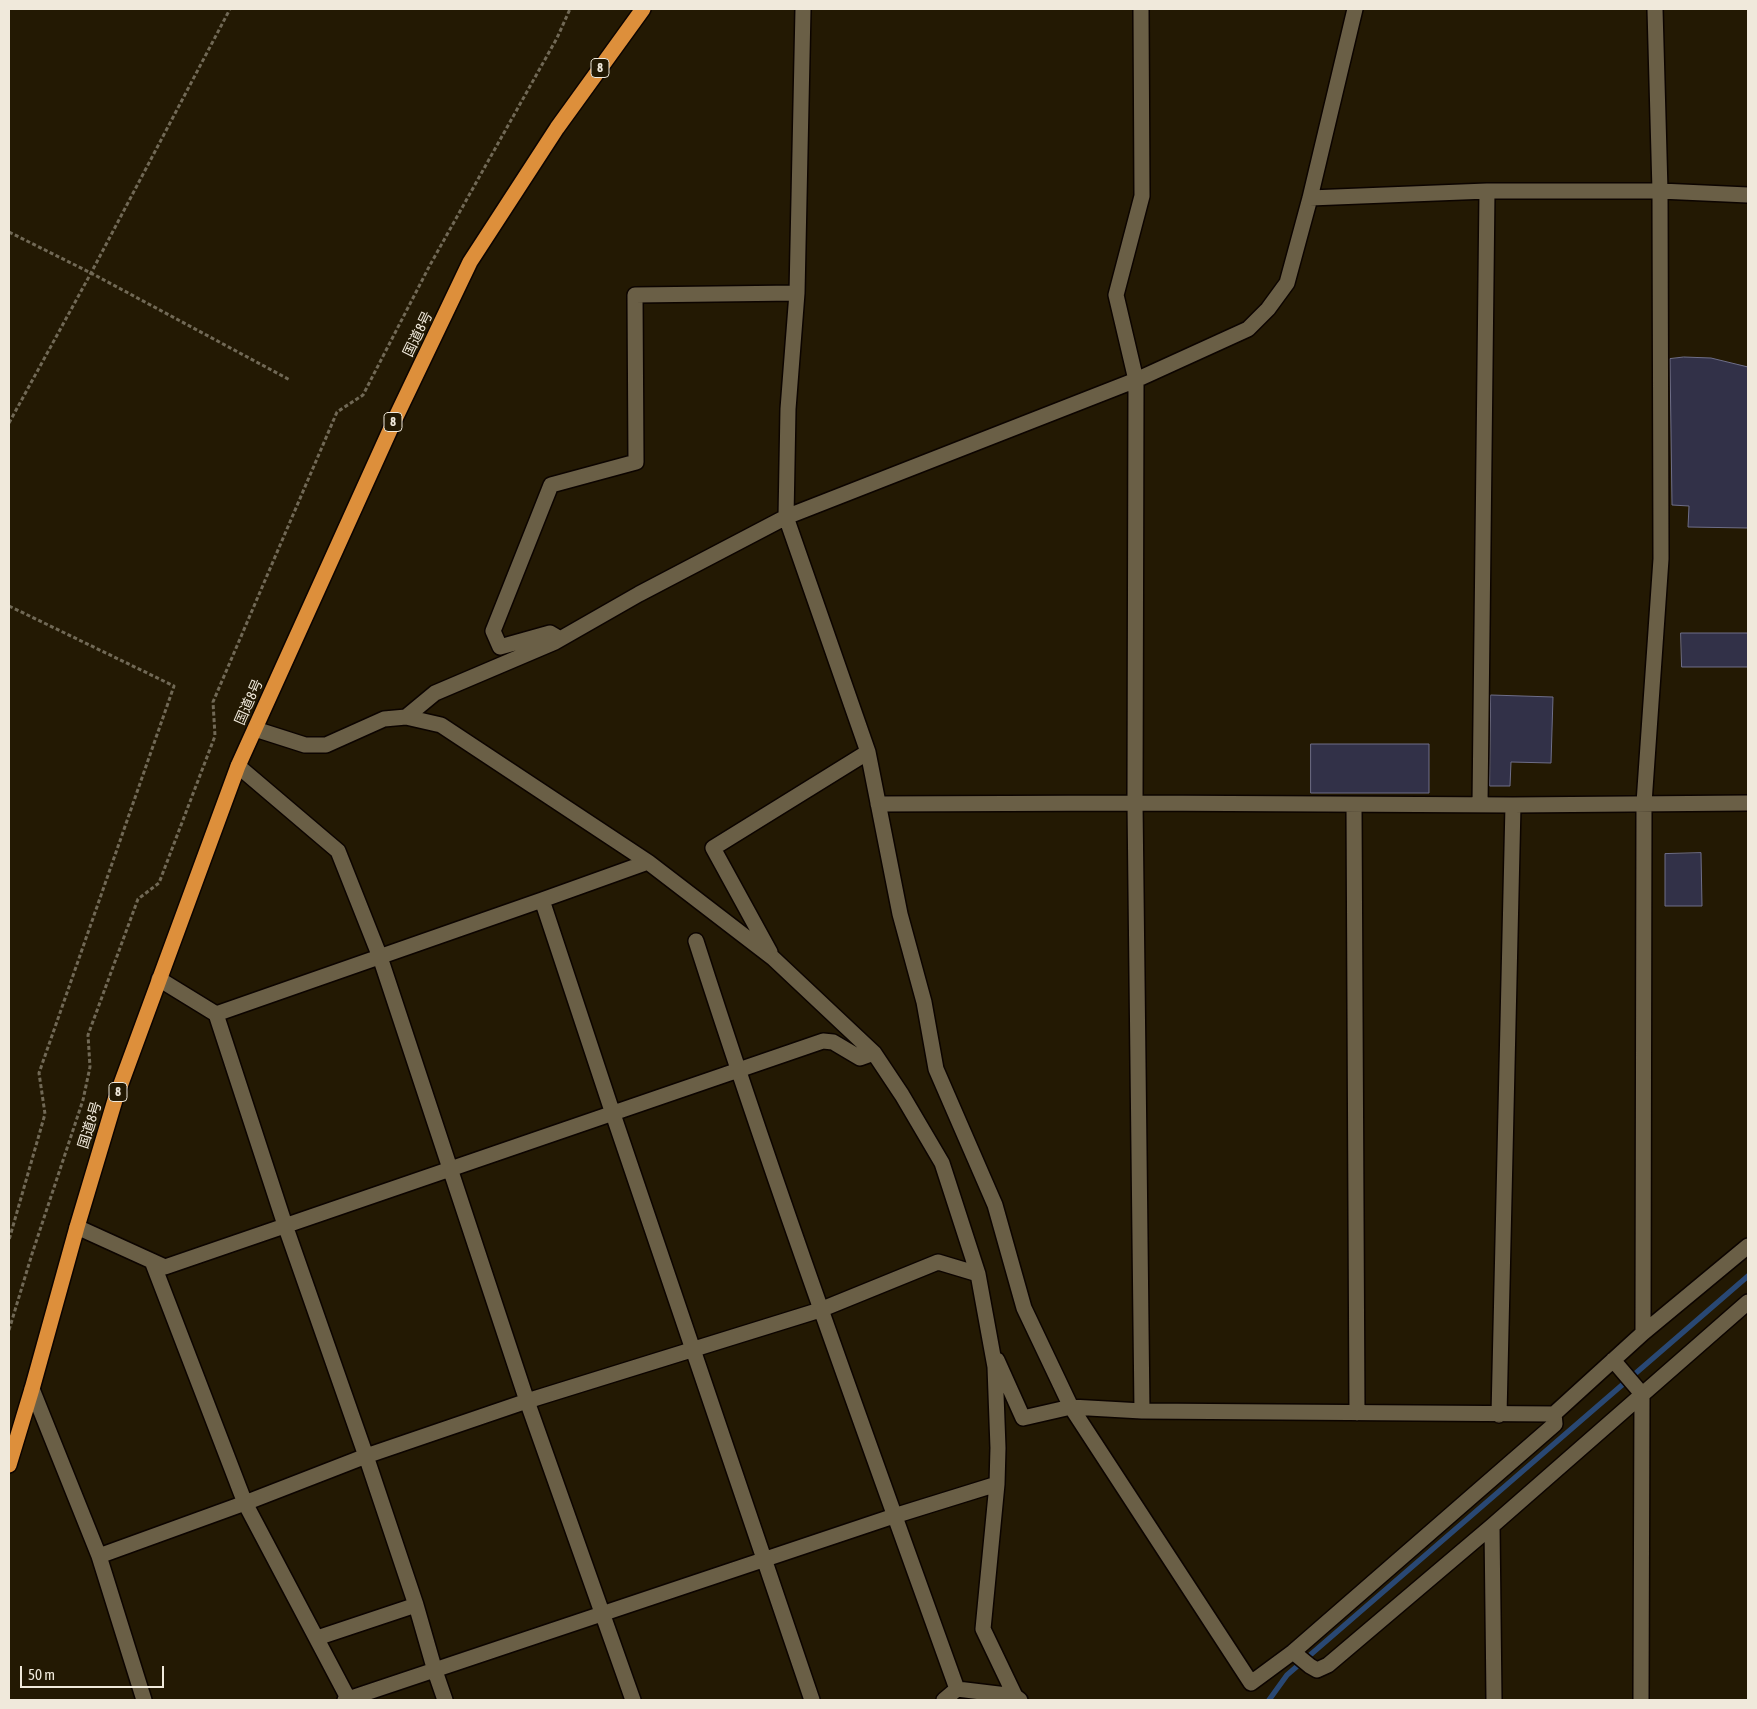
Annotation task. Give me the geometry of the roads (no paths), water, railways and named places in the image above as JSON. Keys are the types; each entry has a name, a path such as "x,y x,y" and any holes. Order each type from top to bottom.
{"highway":[{"name":"国道8号","path":"9,1465 115,1100 238,766 394,419 470,262 557,128 643,9"}],"street":[{"path":"803,9 797,293 788,409 786,517 868,752 900,914 924,1002 936,1069 996,1205 1024,1308 1070,1407 1251,1683 1294,1653 1555,1424 1554,1414"},
{"path":"1141,9 1142,196 1116,295 1136,380 1135,803 1142,1411"},
{"path":"406,717 435,693 560,639 639,594 786,517 1136,380 1248,328 1268,309 1287,283 1310,198 1355,9"},
{"path":"1643,1333 1644,803 1662,559 1660,191 1655,9"},
{"path":"1310,198 1487,191 1660,191 1748,195"},
{"path":"1480,804 1487,191"},
{"path":"560,639 550,633 500,647 493,631 551,484 636,462 635,294 797,293"},
{"path":"255,729 305,745 326,745 384,719 406,717 441,725 648,862 773,958 874,1053 902,1095 942,1163 978,1274 996,1385 998,1448 997,1484 982,1629 1018,1698"},
{"path":"773,958 713,848 868,752"},
{"path":"238,766 338,851 380,957 451,1168 526,1401 633,1700"},
{"path":"878,804 1135,803 1354,806 1748,803"},
{"path":"1498,1415 1513,805"},
{"path":"1354,806 1357,1413"},
{"path":"216,1014 648,862"},
{"path":"542,900 612,1114 812,1700"},
{"path":"696,941 737,1069 820,1310 957,1690"},
{"path":"159,979 216,1014 285,1225 416,1605 445,1700"},
{"path":"77,1227 165,1267 823,1041 833,1042 860,1058 874,1053"},
{"path":"991,1347 1023,1418 1070,1407 1142,1411 1554,1414 1617,1365 1643,1333 1748,1246"},
{"path":"152,1261 245,1503 348,1700 894,1516 997,1484"},
{"path":"99,1556 245,1503 366,1456 526,1401 820,1310 938,1262 978,1274"},
{"path":"1294,1653 1317,1670 1328,1665 1492,1526 1640,1391 1748,1302"},
{"path":"1617,1365 1640,1391 1641,1700"},
{"path":"32,1389 99,1556 144,1700"},
{"path":"1492,1526 1494,1700"},
{"path":"317,1638 416,1605"},
{"path":"944,1700 957,1690 1018,1698"}],"waterway":[{"path":"1269,1700 1287,1675 1748,1276"}]}
